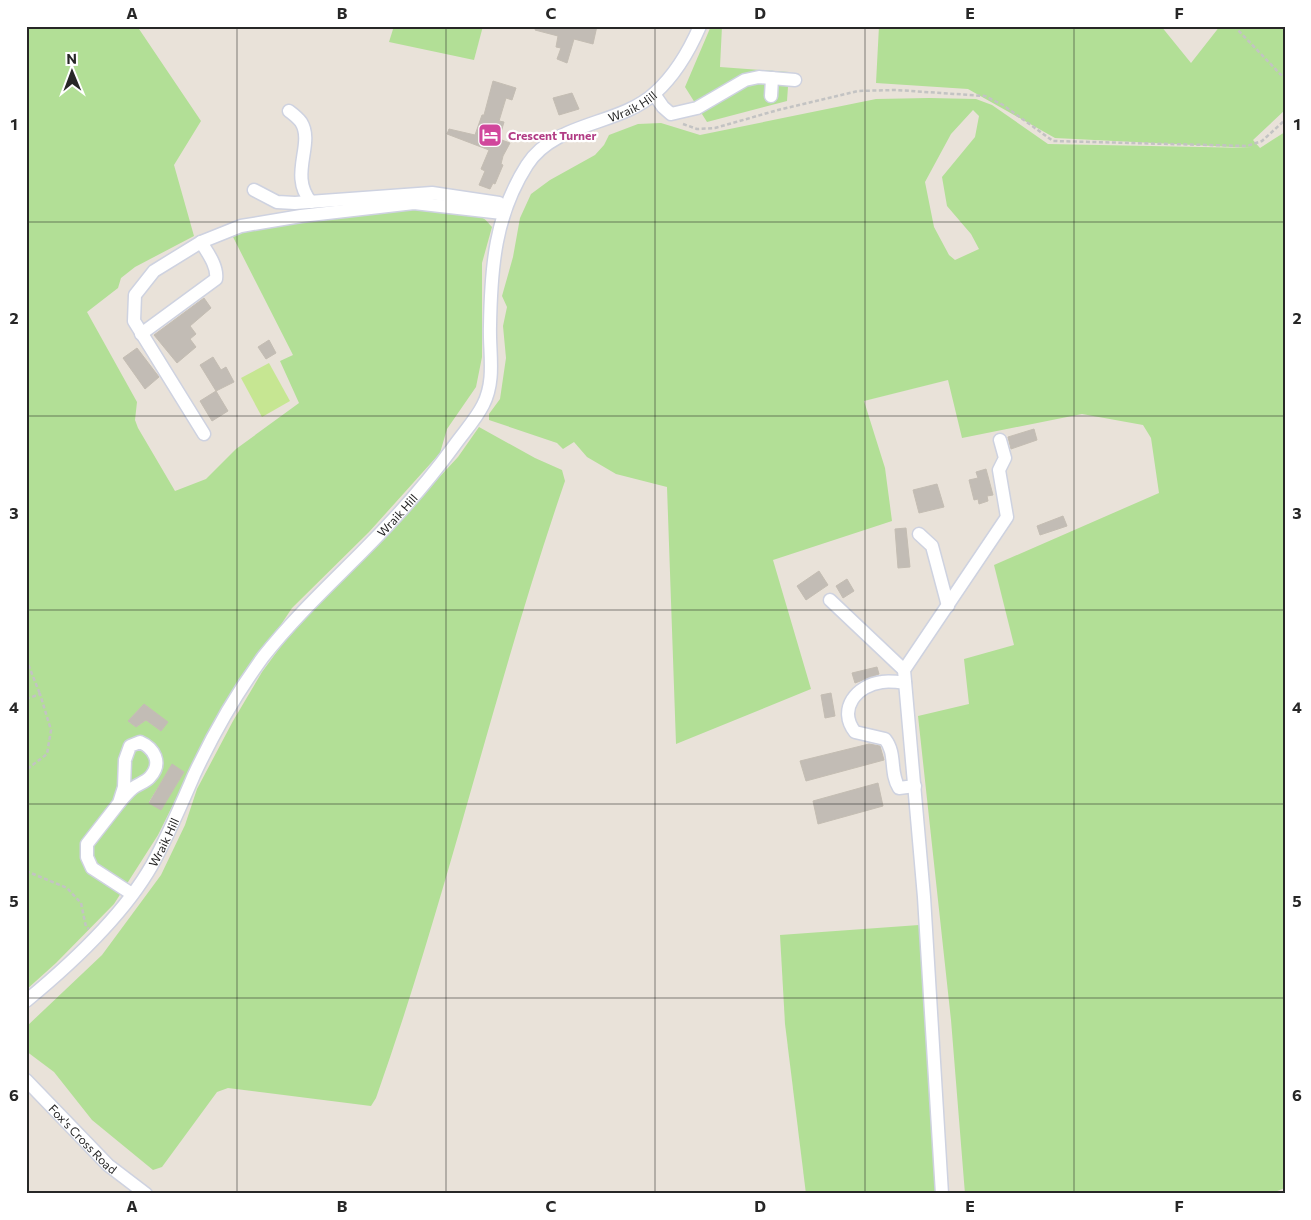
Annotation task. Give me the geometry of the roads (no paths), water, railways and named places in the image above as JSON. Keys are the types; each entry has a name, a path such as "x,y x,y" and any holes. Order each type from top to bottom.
{"street":[{"name":"Wraik Hill","path":"26,1001 54,979 122,909 151,867 226,712 262,658 304,607 363,552 437,469 482,408 489,392 491,377 490,326 495,248 504,209 529,162 551,141 631,108 654,94 677,65 700,26"},
{"path":"771,96 772,78"},
{"path":"654,94 663,107 671,114 698,108 744,80 772,78 795,80"},
{"path":"289,111 301,122 305,133 301,179 302,192 311,202"},
{"path":"254,190 277,202 311,202 432,193 504,209"},
{"path":"204,434 134,322 135,295 154,271 201,242 241,226 301,216 414,203 504,209"},
{"path":"141,334 216,279 217,273 201,242"},
{"path":"942,1194 924,897 905,677 948,606 1007,517 999,470 1005,458 1000,440"},
{"path":"919,534 932,546 948,606"},
{"path":"830,600 905,677"},
{"path":"905,677 882,682 860,690 852,697 848,708 848,720 855,732 885,739 891,746 893,778 899,788 914,786"},
{"path":"119,803 87,844 87,857 92,868 132,894"},
{"name":"Fox's Cross Road","path":"26,1080 108,1165 146,1194"}],"place":[{"name":"Crescent Turner","path":"490,135"}]}
